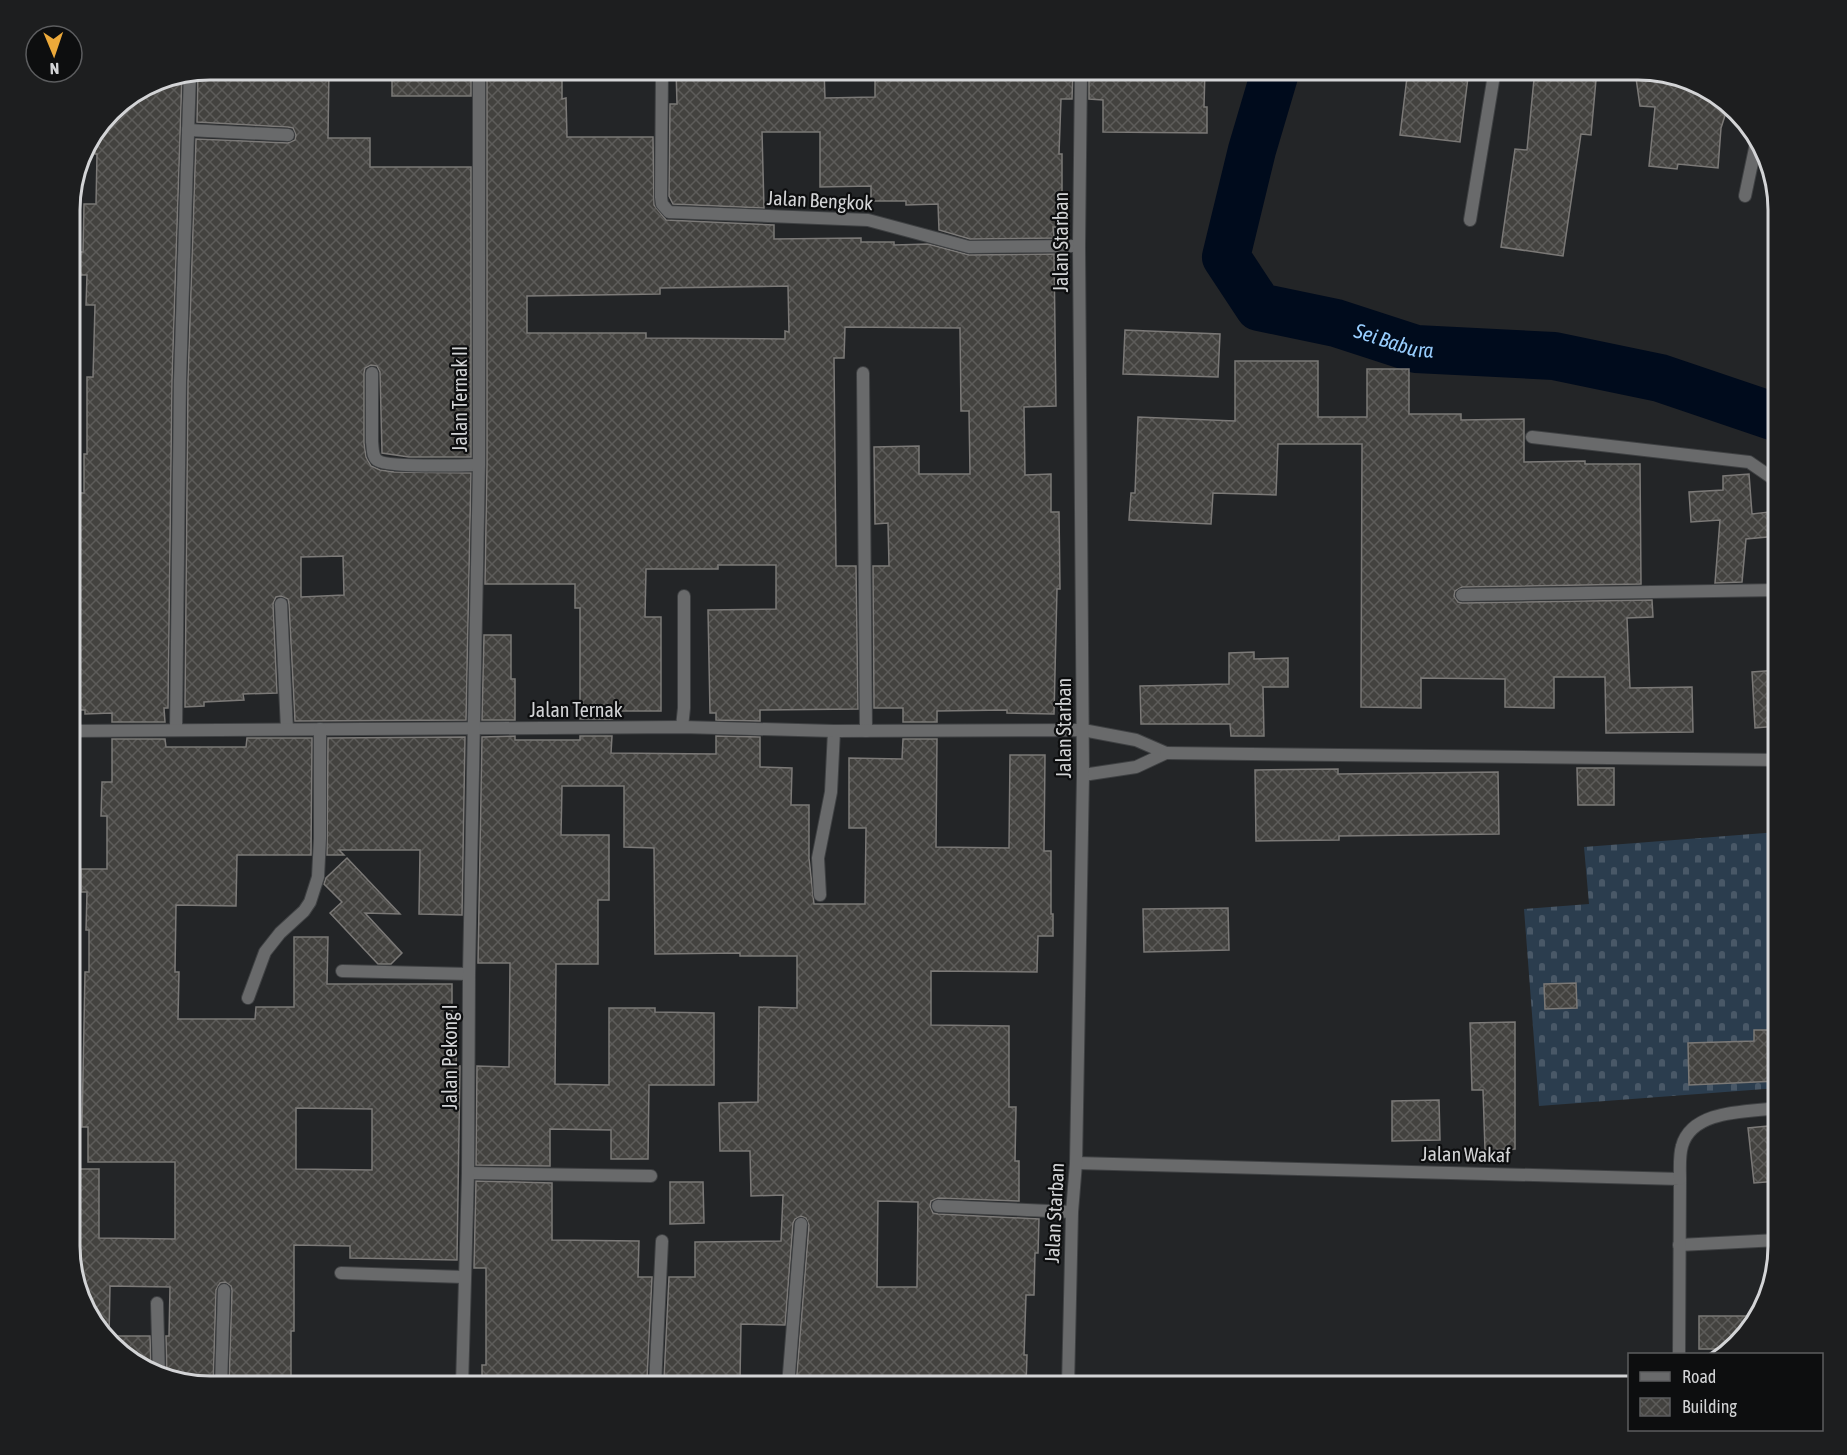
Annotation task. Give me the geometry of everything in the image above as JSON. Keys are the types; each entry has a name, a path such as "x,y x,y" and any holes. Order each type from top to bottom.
{"street":[{"name":"Jalan Ternak II","path":"473,729 478,465 479,80"},
{"name":"Jalan Bengkok","path":"662,80 661,197 665,210 674,213 868,220 969,247 1079,246"},
{"name":"Jalan Starban","path":"1068,1376 1072,1212 1076,1163 1083,775 1079,246 1082,80"},
{"path":"1470,220 1493,80"},
{"path":"176,730 180,380 190,81"},
{"path":"188,130 288,135"},
{"path":"1745,196 1754,152"},
{"path":"372,373 372,442 373,453 377,460 384,464 478,465"},
{"path":"863,373 866,731"},
{"path":"1532,437 1749,462 1768,475"},
{"path":"1462,595 1768,590"},
{"path":"682,727 684,596"},
{"path":"282,604 287,729"},
{"name":"Jalan Ternak","path":"80,731 682,727 834,731 1083,730 1136,740 1166,753"},
{"path":"248,998 265,952 280,933 304,911 310,902 318,877 320,729"},
{"name":"Jalan Pekong I","path":"462,1376 468,1173 473,729"},
{"path":"820,896 818,858 831,792 834,731"},
{"path":"1083,775 1136,767 1166,753 1768,760"},
{"path":"342,971 469,974"},
{"path":"1679,1353 1680,1179 1683,1143 1686,1136 1699,1123 1717,1116 1768,1109"},
{"name":"Jalan Wakaf","path":"1076,1163 1680,1179"},
{"path":"468,1173 651,1176"},
{"path":"938,1206 1072,1212"},
{"path":"789,1376 801,1224"},
{"path":"655,1376 662,1241"},
{"path":"1679,1245 1768,1241"},
{"path":"341,1273 464,1277"},
{"path":"221,1376 224,1290"},
{"path":"158,1304 159,1365"}],"green space":[{"path":"1768,833 1768,1089 1539,1106 1524,909 1589,904 1584,847"}],"building":[{"path":"329,80 328,138 370,138 370,167 471,167 471,457 409,457 382,453 380,372 377,366 371,365 365,368 364,373 364,443 366,457 371,466 394,472 471,473 466,720 295,721 289,604 288,599 281,596 276,597 273,604 277,693 243,694 244,700 204,702 204,706 185,707 188,380 196,139 288,143 295,140 296,135 293,128 288,127 197,122 198,81","holes":["343,556 344,595 301,597 301,557"]},
{"path":"392,80 471,80 471,96 392,96"},
{"path":"487,80 562,80 562,99 566,98 567,137 653,137 654,205 666,220 774,225 774,239 861,238 861,242 894,242 894,245 928,244 969,255 1054,254 1056,406 1024,407 1025,475 1051,474 1051,512 1059,512 1060,589 1057,589 1054,714 1007,713 1007,710 937,711 937,722 903,722 903,708 874,708 873,566 889,566 888,523 875,524 874,447 919,446 919,474 970,474 969,411 961,411 960,328 845,327 844,358 834,358 836,566 856,566 858,709 760,710 760,721 716,720 716,713 710,713 708,610 776,609 776,565 718,565 718,569 646,569 645,617 661,617 661,711 612,711 612,719 580,719 580,608 575,608 575,584 485,584","holes":["788,286 789,332 785,331 785,339 646,338 646,333 527,333 527,296 660,294 660,288"]},
{"path":"676,80 824,80 825,98 875,97 875,80 1073,80 1072,99 1061,99 1059,154 1062,154 1062,227 1053,227 1054,238 970,239 939,230 938,204 906,205 906,201 871,201 871,186 820,187 820,132 762,132 764,208 673,204 669,196 670,104 677,104"},
{"path":"1089,80 1205,80 1204,107 1207,107 1207,133 1103,132 1103,100 1089,99"},
{"path":"1407,80 1468,80 1460,142 1400,135"},
{"path":"1534,80 1596,80 1591,135 1581,134 1563,256 1501,247 1515,149 1527,150"},
{"path":"1636,80 1680,86 1717,106 1725,114 1721,128 1718,168 1678,164 1677,169 1649,166 1655,107 1640,106"},
{"path":"182,83 172,380 168,708 164,708 165,722 112,722 112,713 85,714 85,710 80,710 80,493 84,493 84,454 87,454 87,377 93,377 95,305 86,305 87,275 80,275 80,252 83,252 84,204 96,204 97,154 95,154 95,148 101,137 117,117 137,101 152,93"},
{"path":"1125,330 1220,334 1218,377 1123,374"},
{"path":"1235,361 1318,361 1318,417 1367,417 1367,369 1409,369 1409,414 1461,414 1461,420 1524,419 1524,462 1585,461 1585,464 1640,464 1641,584 1462,587 1455,591 1454,596 1458,602 1462,603 1652,600 1653,617 1627,618 1630,688 1692,687 1693,732 1606,733 1605,677 1554,677 1554,708 1505,707 1505,679 1421,678 1421,708 1361,707 1362,444 1278,444 1276,495 1213,493 1211,524 1129,520 1131,493 1135,493 1138,417 1235,421"},
{"path":"1749,474 1752,514 1768,512 1768,537 1746,539 1742,582 1715,583 1720,520 1691,522 1689,492 1723,490 1723,476"},
{"path":"484,635 511,635 511,679 515,679 515,720 482,720"},
{"path":"1254,652 1254,659 1288,658 1288,687 1263,687 1264,736 1231,736 1230,724 1141,724 1140,686 1229,684 1229,653"},
{"path":"1768,671 1768,727 1755,728 1752,672"},
{"path":"515,736 515,740 580,740 580,736 612,736 611,753 716,754 716,736 760,737 760,767 792,768 791,805 809,805 809,858 814,904 865,904 866,828 849,828 849,758 902,759 903,739 937,739 936,847 1009,848 1010,755 1045,755 1044,851 1051,851 1053,936 1038,936 1037,972 931,971 931,1025 1009,1026 1009,1107 1016,1107 1015,1161 1019,1161 1019,1201 938,1198 931,1201 930,1206 933,1213 938,1214 1039,1219 1034,1295 1026,1295 1024,1355 1027,1355 1026,1376 797,1376 809,1225 806,1218 801,1216 793,1223 785,1325 741,1324 740,1376 664,1376 669,1277 695,1277 695,1242 781,1241 783,1195 751,1196 750,1151 720,1151 719,1103 758,1102 759,1007 797,1008 797,956 740,956 740,953 655,954 654,848 624,847 624,786 562,786 561,835 609,835 609,900 598,900 598,964 556,964 555,1084 609,1085 609,1008 655,1008 655,1012 714,1013 714,1085 649,1085 648,1159 611,1159 611,1130 550,1129 550,1166 476,1165 477,1066 509,1067 510,963 478,963 482,737","holes":["878,1201 918,1202 917,1287 877,1287"]},
{"path":"465,737 462,915 419,914 420,850 339,850 344,855 327,855 328,738"},
{"path":"247,738 312,738 311,855 237,855 236,906 176,905 175,972 179,972 178,1019 255,1019 256,1007 294,1007 294,937 328,937 327,984 452,984 452,1030 457,1030 456,1066 460,1066 457,1260 350,1258 350,1246 294,1245 294,1331 291,1331 291,1376 229,1376 232,1290 231,1286 225,1282 220,1283 216,1290 213,1376 209,1376 167,1369 166,1336 169,1336 170,1287 110,1286 109,1328 93,1303 82,1271 80,1169 99,1169 99,1238 175,1239 175,1162 88,1162 88,1127 82,1127 85,972 89,972 89,930 86,930 87,892 81,892 81,869 107,869 107,816 101,816 102,782 112,782 112,739 165,739 166,747 246,747","holes":["296,1108 372,1109 372,1170 296,1169"]},
{"path":"1577,768 1614,768 1614,805 1578,805"},
{"path":"1338,769 1338,774 1498,772 1499,834 1339,836 1339,840 1256,841 1255,770"},
{"path":"347,858 400,914 365,913 402,953 391,964 378,964 330,913 342,902 324,884 326,878"},
{"path":"1228,908 1229,950 1144,952 1143,909"},
{"path":"1576,983 1577,1008 1545,1009 1544,984"},
{"path":"1515,1022 1515,1149 1485,1150 1483,1090 1472,1090 1470,1023"},
{"path":"1754,1030 1768,1030 1768,1081 1689,1085 1688,1043 1754,1041"},
{"path":"1439,1100 1440,1140 1392,1141 1392,1101"},
{"path":"1768,1126 1768,1182 1754,1183 1748,1128"},
{"path":"476,1181 552,1183 552,1240 639,1241 638,1277 652,1277 647,1376 482,1376 482,1365 486,1365 486,1268 474,1268"},
{"path":"670,1182 703,1182 704,1223 670,1224"},
{"path":"1699,1316 1747,1316 1741,1325 1716,1349 1699,1349"},
{"path":"116,1336 150,1336 151,1361 130,1349"}],"waterway":[{"name":"Sei Babura","path":"1273,80 1252,150 1226,257 1259,307 1336,323 1416,349 1554,356 1660,378 1768,415"}]}
